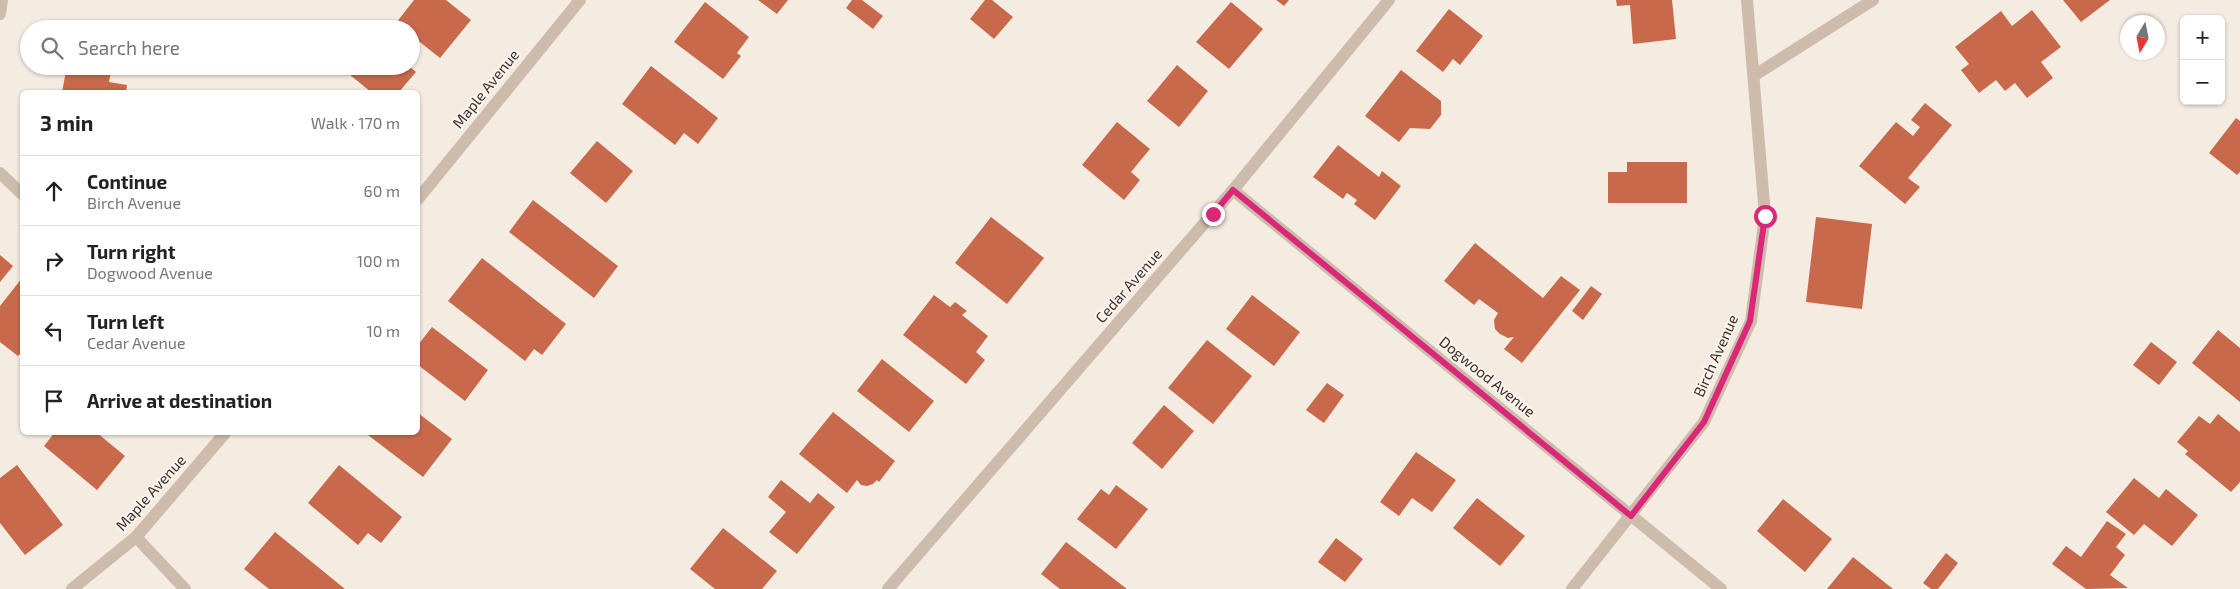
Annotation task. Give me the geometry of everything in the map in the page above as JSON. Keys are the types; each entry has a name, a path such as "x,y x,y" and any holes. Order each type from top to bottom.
{"street":[{"path":"0,14 2,0"},
{"name":"Maple Avenue","path":"420,197 580,0"},
{"name":"Cedar Avenue","path":"888,589 1233,190 1389,0"},
{"name":"Birch Avenue","path":"1572,589 1704,422 1750,321 1765,216 1755,75 1747,0"},
{"path":"1755,75 1873,0"},
{"path":"0,173 20,192"},
{"name":"Dogwood Avenue","path":"1233,190 1721,589"},
{"name":"Maple Avenue","path":"72,589 136,537 223,435"},
{"path":"136,537 185,589"}],"building":[{"path":"414,0 446,0 471,20 440,58 420,42 420,20 398,20"},
{"path":"758,0 788,0 777,14"},
{"path":"852,0 862,0 883,16 873,29 846,8"},
{"path":"985,0 992,0 1013,17 994,39 970,19"},
{"path":"1276,0 1289,0 1284,6"},
{"path":"1616,0 1672,0 1676,39 1633,44 1630,5 1617,6"},
{"path":"2063,0 2110,0 2081,22"},
{"path":"705,2 749,37 737,53 741,56 723,79 674,42"},
{"path":"1231,2 1263,29 1229,69 1196,42"},
{"path":"1449,9 1483,36 1460,65 1453,59 1443,72 1416,51"},
{"path":"2032,10 2061,47 2041,62 2053,78 2027,98 2015,83 2005,91 1996,80 1979,93 1961,70 1969,64 1955,47 2001,11 2012,26"},
{"path":"1177,65 1208,91 1179,127 1147,101"},
{"path":"651,66 718,118 698,144 684,133 675,145 622,104"},
{"path":"1401,70 1441,101 1441,115 1430,129 1410,128 1399,142 1365,116"},
{"path":"65,75 110,75 109,82 127,85 126,90 62,90"},
{"path":"350,75 413,75 401,90 369,90"},
{"path":"1925,103 1952,125 1908,178 1920,187 1905,204 1859,166 1896,122 1913,136 1920,127 1911,120"},
{"path":"2236,118 2240,121 2240,172 2237,175 2209,153"},
{"path":"1117,122 1150,149 1131,172 1140,180 1124,200 1082,165"},
{"path":"597,141 633,171 606,203 570,173"},
{"path":"1338,145 1379,177 1382,171 1401,186 1375,220 1354,204 1357,200 1347,193 1343,199 1313,177"},
{"path":"1627,162 1687,162 1687,203 1608,203 1608,172 1627,172"},
{"path":"533,200 618,266 594,298 509,232"},
{"path":"991,217 1044,258 1007,304 955,263"},
{"path":"1816,217 1872,224 1862,309 1806,302"},
{"path":"1475,243 1543,298 1561,276 1580,290 1522,363 1504,349 1514,337 1508,338 1495,329 1494,320 1498,313 1479,299 1474,305 1444,281"},
{"path":"0,255 13,266 0,282"},
{"path":"482,258 566,324 542,355 534,349 525,361 448,301"},
{"path":"20,281 20,354 18,356 0,342 0,306"},
{"path":"1591,286 1602,294 1583,320 1572,311"},
{"path":"934,295 950,307 955,302 967,311 962,315 988,336 976,352 985,360 966,384 903,335"},
{"path":"1252,295 1300,332 1274,366 1226,329"},
{"path":"432,327 488,370 465,401 420,367 420,342"},
{"path":"2218,330 2240,348 2240,402 2192,363"},
{"path":"1207,340 1252,376 1213,424 1168,388"},
{"path":"2151,342 2177,362 2159,385 2133,365"},
{"path":"882,359 934,401 909,432 857,391"},
{"path":"1327,383 1344,395 1324,423 1306,410"},
{"path":"1164,405 1194,431 1162,469 1132,443"},
{"path":"833,412 895,461 879,482 877,480 867,486 861,485 857,480 847,493 799,454"},
{"path":"2218,414 2240,432 2240,482 2231,492 2185,454 2188,451 2177,442 2199,416 2210,424"},
{"path":"420,415 452,439 423,477 368,435 420,435"},
{"path":"53,435 100,435 125,456 97,490 44,446"},
{"path":"1416,452 1456,480 1432,512 1412,498 1399,516 1380,502"},
{"path":"17,465 63,525 25,555 0,523 0,478"},
{"path":"339,465 402,517 381,543 368,533 358,545 308,503"},
{"path":"2134,478 2159,498 2166,489 2198,515 2172,546 2144,524 2134,535 2106,512"},
{"path":"781,480 810,503 818,493 835,507 797,554 769,532 786,512 768,497"},
{"path":"1116,485 1148,509 1116,549 1077,519 1101,489 1109,495"},
{"path":"1477,498 1525,536 1500,566 1453,528"},
{"path":"1783,499 1832,539 1805,572 1757,531"},
{"path":"2107,521 2126,534 2116,547 2125,555 2110,575 2128,588 2086,589 2052,564 2066,546 2081,557"},
{"path":"723,528 777,571 762,589 715,589 690,569"},
{"path":"275,532 345,589 269,589 244,569"},
{"path":"1336,538 1363,559 1345,582 1318,562"},
{"path":"1066,542 1127,589 1060,589 1041,574"},
{"path":"1946,553 1958,563 1938,589 1931,589 1923,583"},
{"path":"1853,557 1893,589 1827,589"}],"route":[{"path":"1213,214 1233,190 1631,516 1704,422 1750,321 1765,216"}]}
